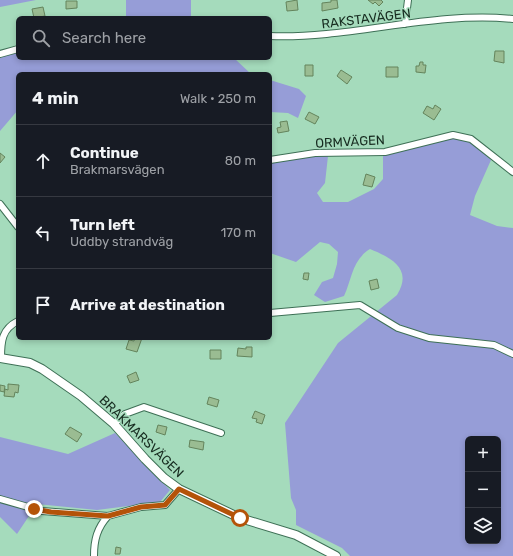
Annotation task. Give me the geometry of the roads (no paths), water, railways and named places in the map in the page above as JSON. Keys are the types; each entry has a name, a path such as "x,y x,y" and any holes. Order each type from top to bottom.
{"street":[{"path":"405,24 408,0"},
{"name":"RAKSTAVÄGEN","path":"272,36 331,34 405,24 468,18 488,17 513,19"},
{"path":"0,54 16,50"},
{"name":"ORMVÄGEN","path":"272,160 315,153 385,152 453,135 471,139 513,172"},
{"path":"0,204 16,224"},
{"path":"272,313 360,305 398,328 429,338 494,345 513,354"},
{"path":"1,358 3,334 10,326 16,322"},
{"name":"BRAKMARSVÄGEN","path":"1,358 30,363 42,369 81,396 114,424 145,459 164,478 179,489 240,518 296,535 336,556"},
{"path":"114,424 125,414 144,407 221,433"},
{"path":"0,500 42,511 108,516 141,507 165,505 179,489"},
{"path":"94,556 95,535 99,527 108,516"}]}
